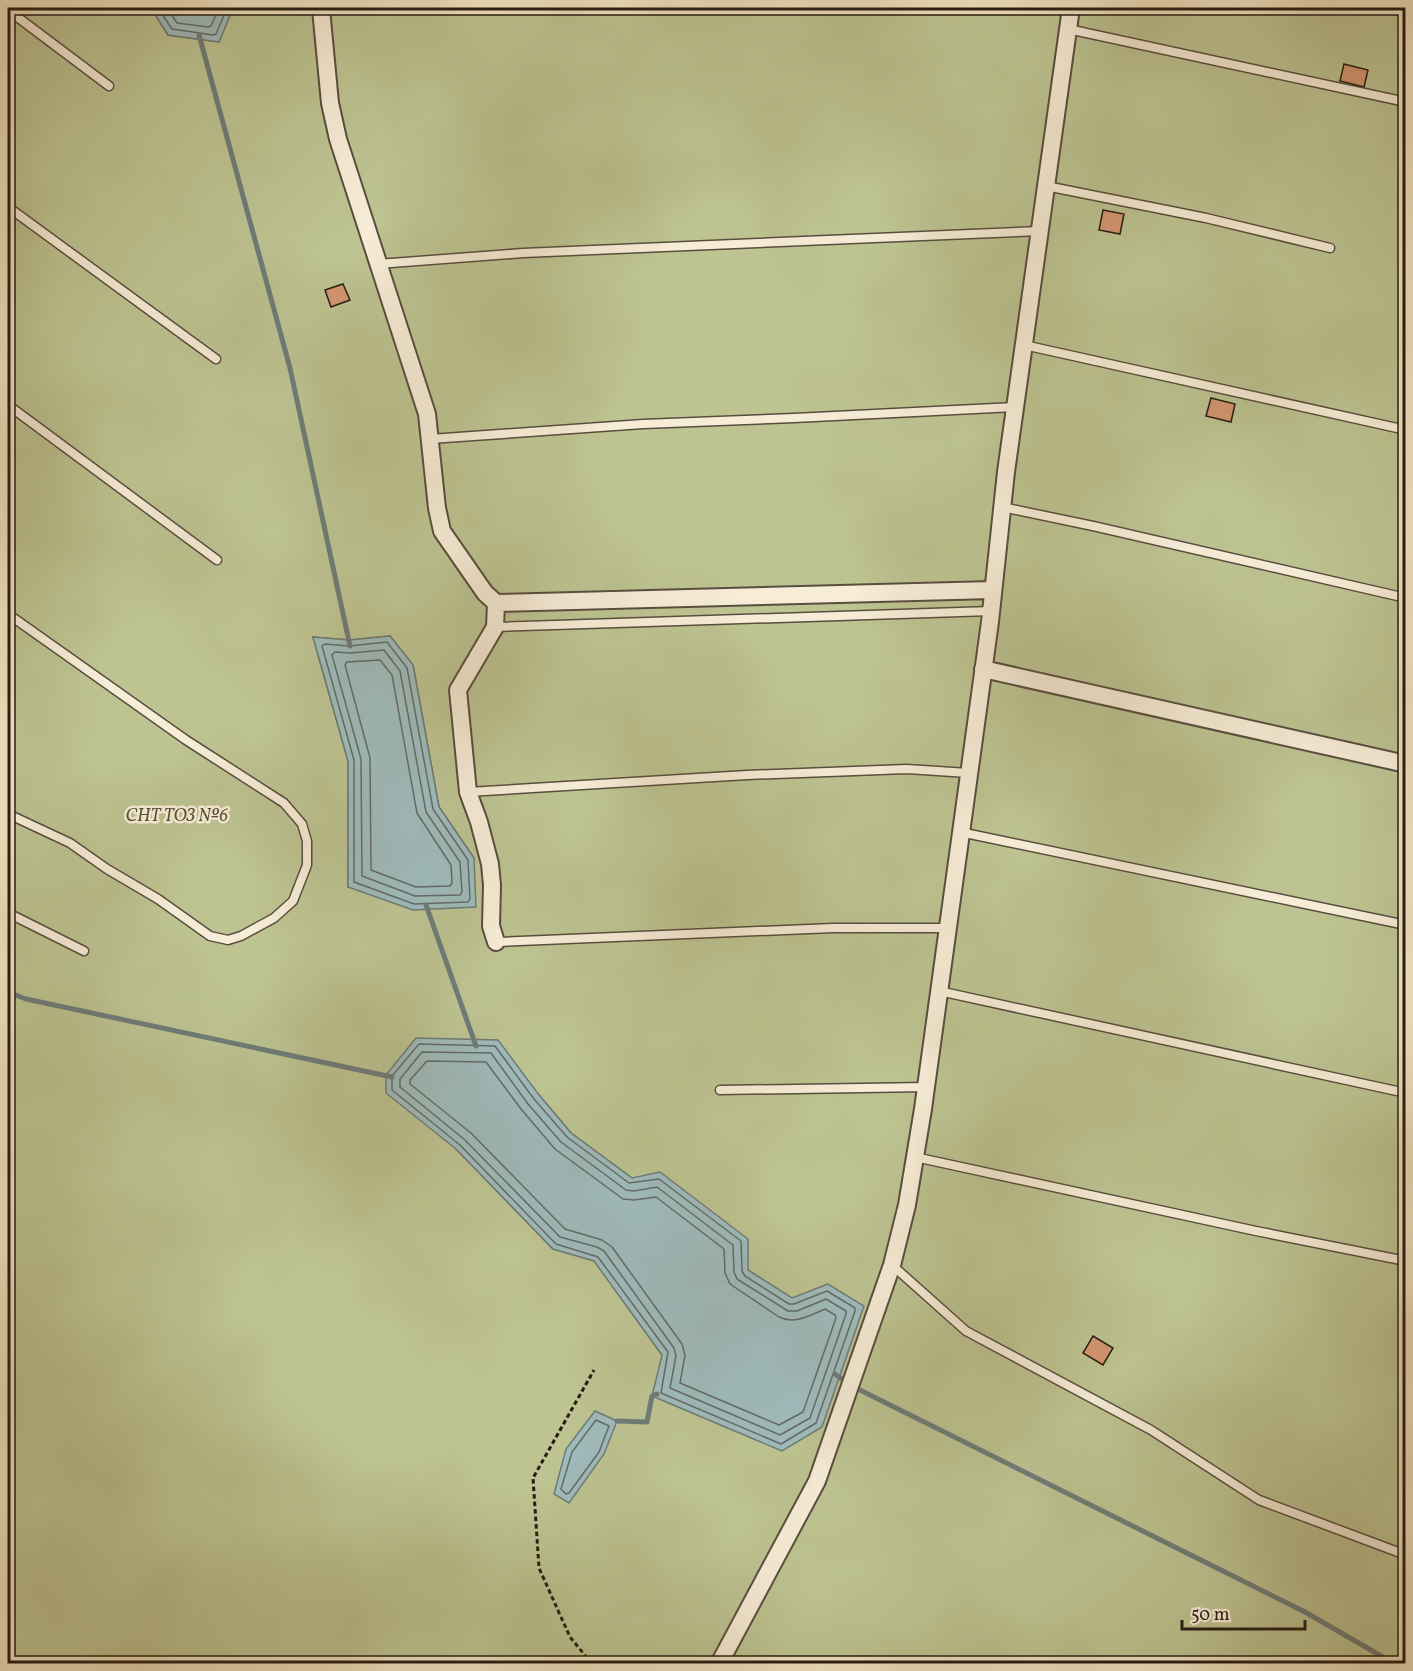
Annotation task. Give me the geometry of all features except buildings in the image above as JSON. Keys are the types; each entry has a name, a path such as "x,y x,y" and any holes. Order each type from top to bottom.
{"street":[{"path":"321,8 330,103 338,139 427,414 437,508 442,531 485,593 496,603 993,590"},
{"path":"719,1664 817,1481 892,1265 907,1205 927,1087 991,611 1015,406 1071,8"},
{"path":"496,603 495,627 458,690 468,792 490,864 491,926 496,942"},
{"path":"983,669 1406,764"}],"lane":[{"path":"321,8 364,8"},
{"path":"8,10 109,86"},
{"path":"1068,29 1406,102"},
{"path":"1046,186 1206,218 1330,248"},
{"path":"8,207 216,359"},
{"path":"377,264 522,253 1040,231"},
{"path":"1024,345 1406,430"},
{"path":"8,405 217,560"},
{"path":"430,439 643,424 1015,406"},
{"path":"1002,507 1406,597"},
{"path":"495,627 991,611"},
{"path":"8,614 186,740 284,803 302,824 308,841 306,864 293,901 274,918 241,936 228,940 210,936 158,898 107,869 70,843 8,814"},
{"path":"468,792 747,774 907,769 968,773"},
{"path":"960,832 1406,926"},
{"path":"8,913 84,951"},
{"path":"496,942 833,928 948,928"},
{"path":"939,991 1406,1093"},
{"path":"720,1090 927,1087"},
{"path":"915,1157 1406,1261"},
{"path":"892,1265 966,1331 1151,1430 1259,1500 1406,1555"}],"path":[{"path":"592,1664 570,1637 539,1568 533,1478 594,1370"}],"green space":[{"name":"СНТ ТОЗ №6","path":"8,8 151,8 168,35 219,42 233,8 1405,8 1405,1663 8,1664","holes":["390,636 413,665 439,807 474,858 348,887 348,761 313,637 349,640","539,1095 571,1133 748,1270 792,1299 828,1284 662,1355 594,1260 553,1249 456,1149"]}],"water":[{"path":"151,8 233,8 219,42 168,35"},
{"path":"390,636 413,665 439,807 474,858 476,907 413,910 348,887 348,761 313,637 349,640"},
{"path":"416,1038 498,1040 571,1133 632,1178 660,1172 748,1239 748,1270 792,1298 828,1284 864,1306 822,1427 782,1451 652,1396 662,1355 594,1261 553,1249 456,1149 386,1093 386,1075"},
{"path":"595,1411 617,1421 604,1454 569,1503 554,1494 566,1449"}],"waterway":[{"path":"199,35 290,368 350,646"},
{"path":"426,905 476,1046"},
{"path":"8,992 26,999 392,1077"},
{"path":"835,1374 850,1385 1305,1612 1395,1664"},
{"path":"617,1421 647,1422 652,1396 657,1394"}]}
